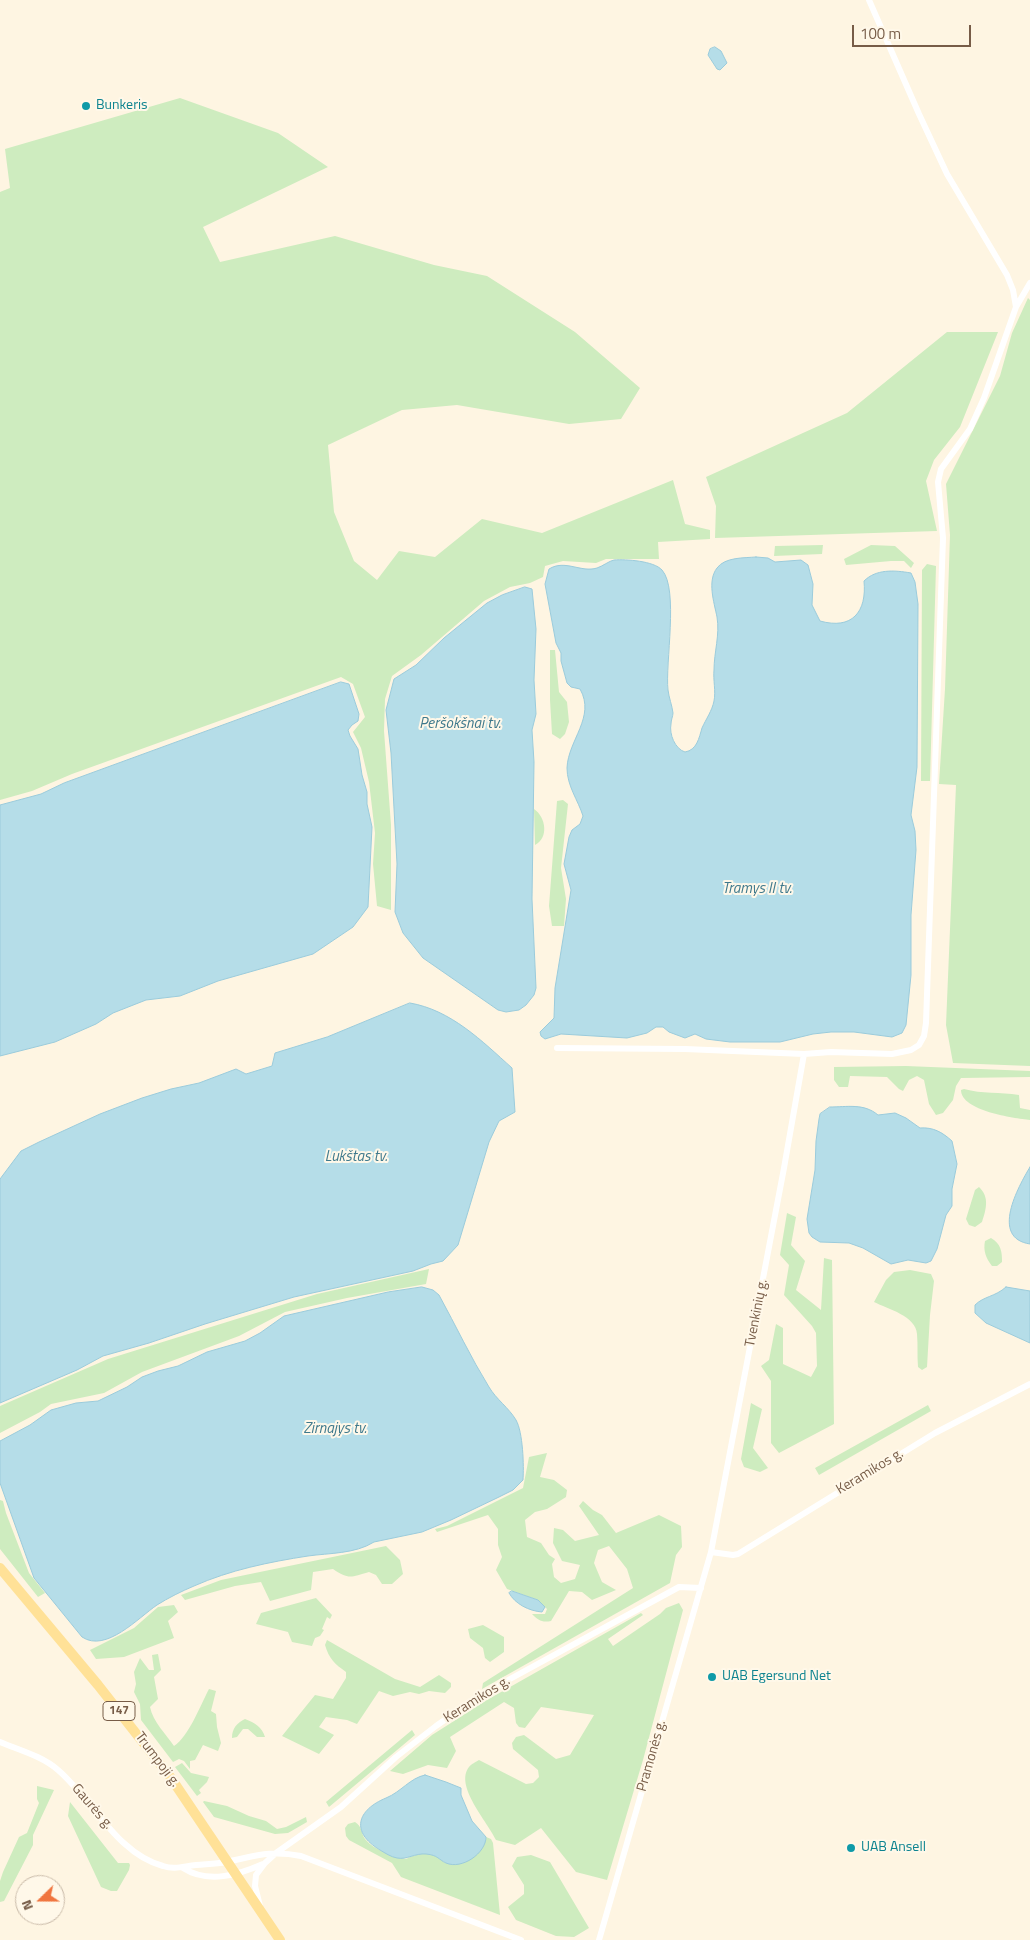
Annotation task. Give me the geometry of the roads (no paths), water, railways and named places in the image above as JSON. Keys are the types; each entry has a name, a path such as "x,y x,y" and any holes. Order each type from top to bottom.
{"main road":[{"name":"Trumpoji g.","path":"0,1568 98,1685 165,1770 280,1940"}],"street":[{"path":"869,0 919,114 948,174 1007,275 1013,290 1016,307"},
{"path":"557,1048 685,1049 804,1054 831,1052 892,1054 911,1050 919,1045 924,1036 926,1023 943,538 938,482 941,469 970,429 984,398 1016,307 1030,283"},
{"name":"Tvenkinių g.","path":"705,1572 711,1552 804,1054"},
{"name":"Keramikos g.","path":"711,1552 738,1554 935,1433 1030,1384"},
{"name":"Pramonės g.","path":"599,1940 705,1572"},
{"name":"Keramikos g.","path":"276,1853 341,1807 396,1757 476,1698 679,1587 701,1588"},
{"name":"Gaurės g.","path":"0,1742 32,1755 57,1769 124,1843 138,1855 164,1867 183,1868 194,1865 228,1862"},
{"path":"261,1912 256,1875 264,1863 276,1853"},
{"path":"228,1862 259,1854 276,1853 301,1856 520,1940"},
{"path":"236,1874 264,1863"},
{"name":"Gaurės g.","path":"183,1868 191,1874 211,1877 236,1874"}],"water":[{"path":"715,47 721,51 727,63 720,70 717,69 708,55 710,49"},
{"name":"Tramys II tv.","path":"756,557 768,558 775,562 801,560 808,565 813,584 812,605 820,621 831,623 841,623 855,616 863,602 864,581 874,574 892,571 911,573 915,582 918,604 917,767 911,815 915,831 916,850 911,915 911,975 906,1025 902,1033 892,1037 854,1032 831,1032 813,1034 780,1042 730,1042 706,1039 695,1034 685,1038 669,1032 663,1027 656,1027 647,1033 627,1038 561,1034 545,1039 541,1036 540,1032 554,1018 555,988 571,890 564,864 569,837 572,830 580,824 583,816 567,775 567,768 585,709 580,689 571,687 567,683 561,661 561,653 556,643 545,584 549,569 561,565 591,569 612,561 632,560 653,564 662,570 670,593 671,609 668,690 673,713 671,732 678,748 685,752 692,749 697,743 714,701 714,663 718,630 712,592 714,573 720,564 725,562"},
{"name":"Peršokšnai tv.","path":"525,587 532,589 536,629 534,680 536,714 532,730 534,762 532,899 536,988 534,995 526,1005 519,1010 506,1012 498,1010 423,958 403,933 395,912 397,864 391,753 386,710 394,679 416,665 444,638 487,603 502,595"},
{"path":"341,682 349,684 359,714 358,721 348,730 358,749 372,827 368,907 353,927 313,954 218,981 180,996 146,1000 113,1013 96,1024 55,1042 0,1056 0,805 41,794 64,783"},
{"name":"Lukštas tv.","path":"410,1003 439,1012 465,1028 512,1068 515,1112 499,1121 489,1142 458,1245 443,1261 413,1271 294,1297 103,1356 77,1370 0,1403 0,1179 21,1151 100,1114 142,1098 199,1083 236,1069 246,1074 272,1066 275,1053 327,1037"},
{"path":"830,1107 861,1107 878,1115 895,1113 920,1128 929,1128 937,1131 952,1141 957,1164 952,1189 952,1206 946,1215 937,1249 931,1261 926,1263 908,1260 891,1264 863,1248 849,1243 820,1242 809,1233 807,1219 815,1170 819,1119 820,1114"},
{"path":"1030,1167 1030,1244 1018,1240 1011,1232 1009,1222 1014,1199"},
{"name":"Zirnajys tv.","path":"422,1287 433,1290 439,1295 489,1387 516,1420 522,1441 523,1480 513,1490 422,1532 374,1542 350,1551 279,1561 222,1575 189,1588 157,1605 121,1632 111,1637 101,1641 91,1641 82,1637 34,1578 0,1483 0,1441 30,1425 51,1410 76,1403 98,1401 127,1387 142,1377 178,1366 207,1352 245,1341 284,1316 388,1292"},
{"path":"1006,1287 1030,1291 1030,1343 986,1323 975,1313 975,1305 978,1302 998,1293"},
{"path":"512,1591 538,1600 545,1607 542,1612 523,1606 509,1593"},
{"path":"425,1775 461,1788 461,1795 472,1821 486,1837 482,1849 472,1859 452,1865 433,1855 426,1854 404,1858 395,1857 380,1850 364,1836 361,1822 363,1815 369,1809 415,1779"}],"place":[{"name":"Bunkeris","path":"86,106"},
{"name":"UAB Egersund Net","path":"712,1677"},
{"name":"UAB Ansell","path":"851,1848"}]}
